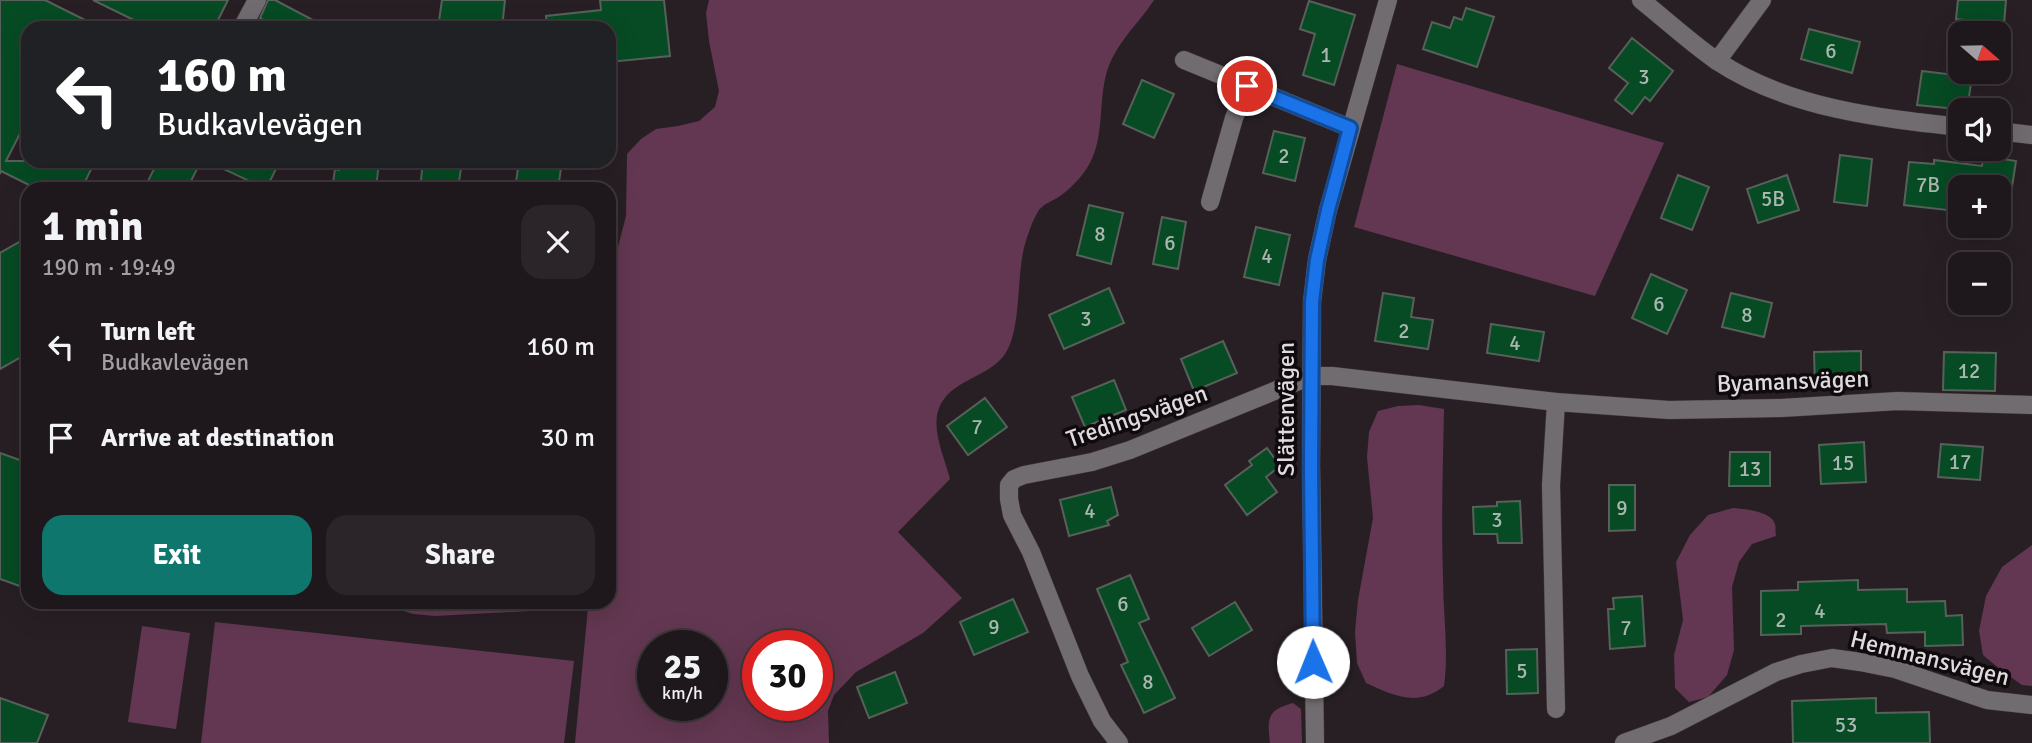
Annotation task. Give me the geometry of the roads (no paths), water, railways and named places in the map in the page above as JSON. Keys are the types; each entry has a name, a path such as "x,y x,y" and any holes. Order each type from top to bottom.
{"street":[{"path":"246,21 257,0"},
{"name":"Slättenvägen","path":"1315,743 1312,302 1317,260 1328,210 1388,0"},
{"path":"1642,0 1717,61 1762,85 1802,99 1889,119 1948,126"},
{"path":"1717,61 1762,0"},
{"path":"1184,60 1350,128"},
{"path":"1210,202 1234,118 1247,86"},
{"path":"2011,133 2032,135"},
{"name":"Byamansvägen","path":"1311,376 1332,376 1556,402 1669,410 1781,408 1898,401 2032,405"},
{"name":"Tredingsvägen","path":"1119,743 1102,722 1080,676 1031,552 1012,515 1009,485 1014,479 1024,475 1092,463 1130,450 1311,376"},
{"path":"1556,402 1552,485 1556,709"},
{"name":"Hemmansvägen","path":"1624,743 1671,726 1776,672 1832,658 1895,670 1987,700 2032,705"}]}
